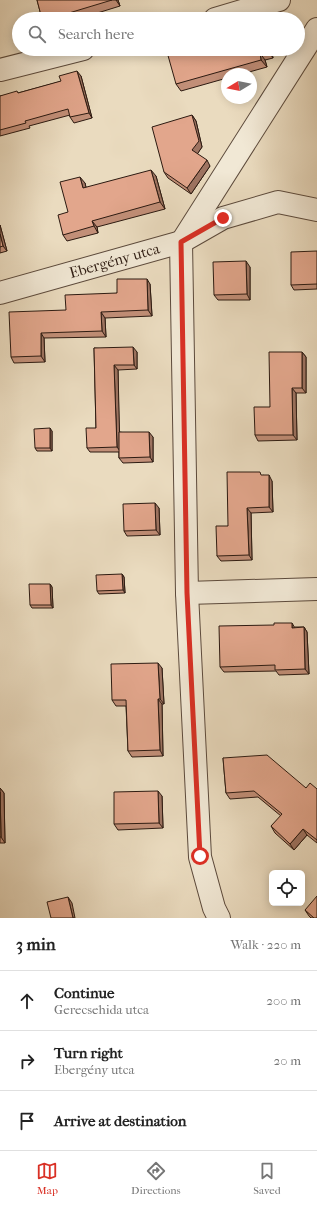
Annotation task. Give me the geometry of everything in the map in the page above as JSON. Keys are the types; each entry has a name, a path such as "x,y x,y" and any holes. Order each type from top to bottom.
{"street":[{"path":"239,12 279,0"},
{"path":"305,48 317,29"},
{"path":"0,70 55,56"},
{"path":"219,918 214,908 200,856 187,593 181,242 300,56"},
{"name":"Ebergény utca","path":"0,293 181,242 223,218 278,202 317,210"},
{"path":"187,593 317,589"}],"building":[{"path":"37,0 112,0 72,12 40,12"},
{"path":"168,56 260,56 261,60 233,68 221,68 221,71 176,84"},
{"path":"77,71 89,113 70,117 68,109 25,121 26,123 0,130 0,96 17,91 18,93 61,81 59,76"},
{"path":"192,115 199,141 192,150 207,160 187,188 164,172 152,127"},
{"path":"151,170 160,202 92,221 94,226 63,235 58,215 68,212 60,182 80,177 83,188"},
{"path":"0,234 3,246 0,247"},
{"path":"317,251 317,284 291,285 291,252"},
{"path":"246,261 247,294 214,295 213,262"},
{"path":"117,279 147,279 148,310 101,312 102,331 41,333 41,356 11,357 9,312 66,310 65,295 117,293"},
{"path":"133,347 134,365 114,365 117,447 87,448 86,428 96,428 94,348"},
{"path":"269,352 302,352 302,388 292,388 293,435 255,435 254,407 270,407"},
{"path":"50,428 50,448 35,448 34,429"},
{"path":"119,432 149,432 150,457 119,458"},
{"path":"227,472 260,472 261,475 269,475 269,507 247,508 249,555 217,556 216,526 228,526"},
{"path":"155,503 156,530 124,531 123,504"},
{"path":"122,574 123,590 97,591 96,575"},
{"path":"29,584 50,584 51,605 30,605"},
{"path":"274,623 292,623 292,628 304,627 305,669 275,670 275,665 220,667 219,626 274,625"},
{"path":"158,663 160,750 128,751 126,700 112,700 111,664"},
{"path":"267,755 306,788 310,783 317,789 317,840 303,829 290,844 271,826 282,814 254,791 226,793 223,758"},
{"path":"158,791 159,823 114,824 114,792"},
{"path":"0,792 1,837 0,837"},
{"path":"317,896 317,918 314,918 305,910"},
{"path":"68,897 73,918 51,918 47,902"}],"route":[{"path":"200,856 187,593 181,242 223,218"}]}
